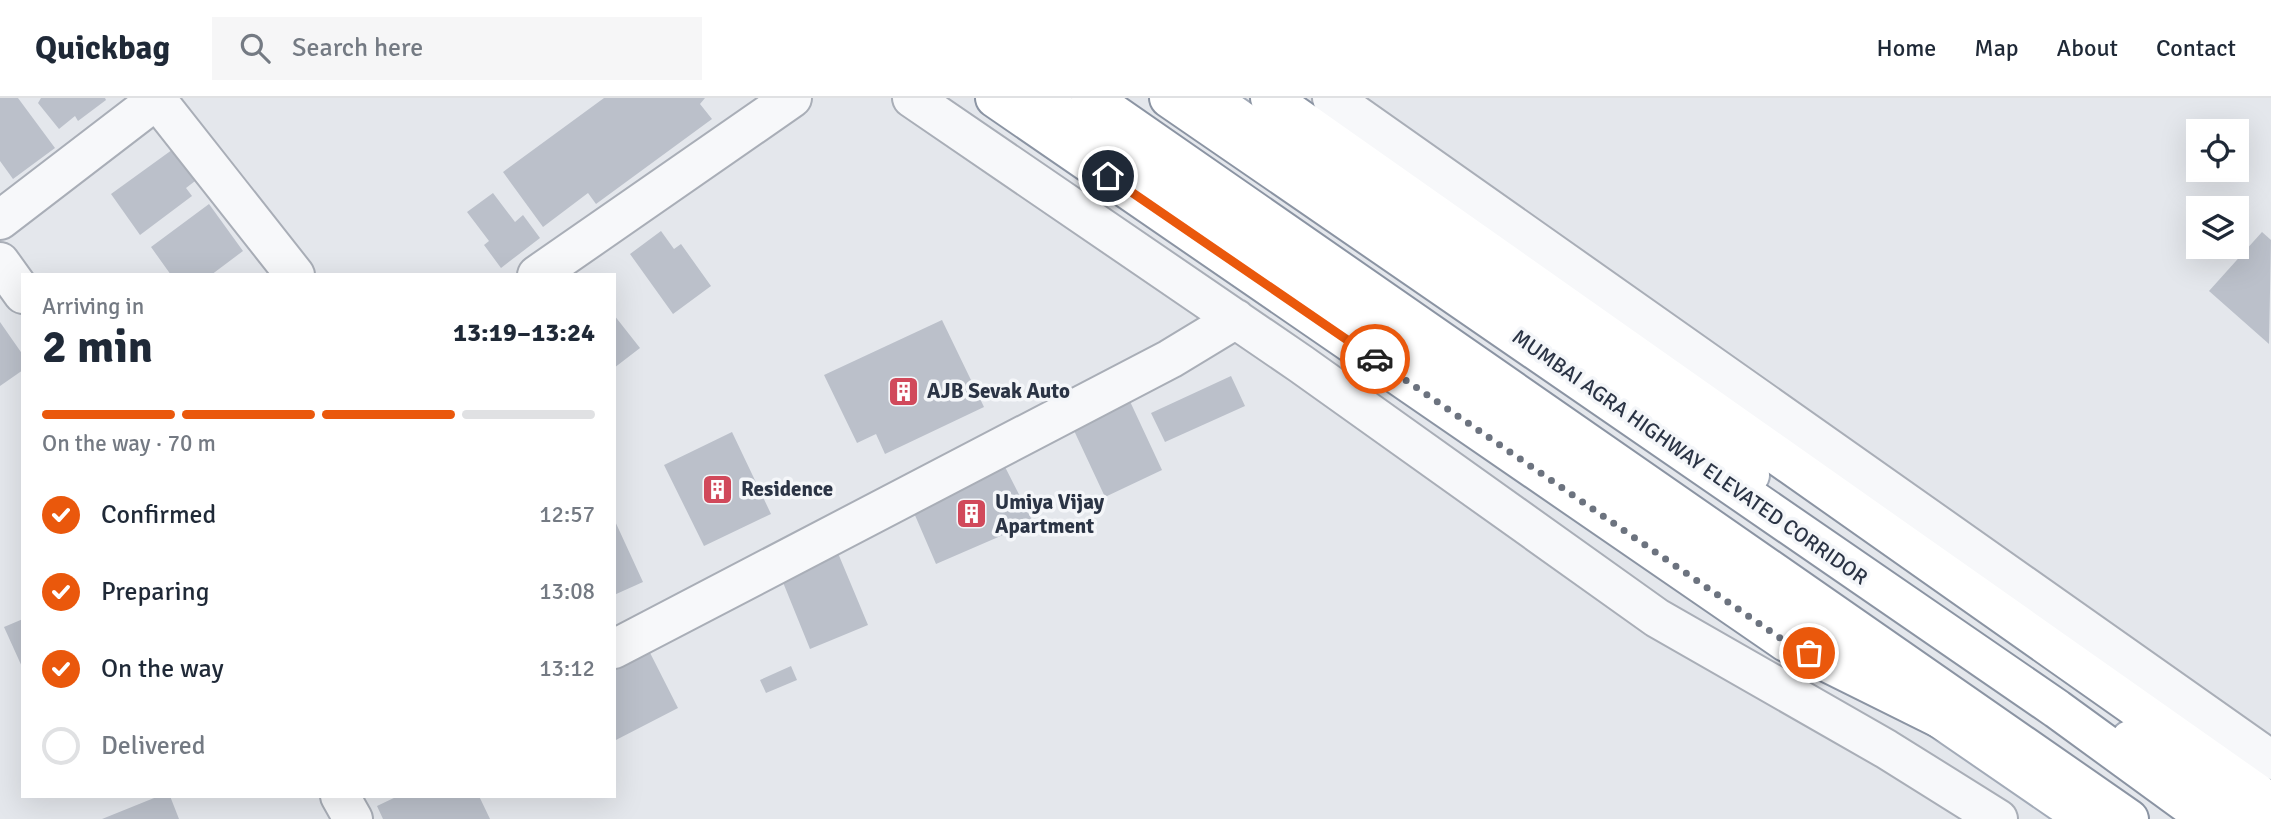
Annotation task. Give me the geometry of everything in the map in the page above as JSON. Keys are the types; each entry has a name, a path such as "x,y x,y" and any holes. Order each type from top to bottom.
{"main road":[{"path":"995,98 1786,642 1947,722"},
{"path":"1038,98 2086,819"},
{"path":"1091,98 2129,819"},
{"name":"MUMBAI AGRA HIGHWAY ELEVATED CORRIDOR","path":"1169,98 2057,709 2208,819"},
{"path":"1209,98 2244,819"},
{"path":"1270,98 2271,803"}],"street":[{"path":"540,273 792,98"},
{"path":"912,98 1236,319 1657,618 1886,749 1998,819"},
{"path":"1332,98 2271,760"},
{"path":"0,220 158,99 293,273"},
{"path":"0,262 21,291"},
{"path":"616,648 1170,359 1236,319"},
{"path":"341,798 353,819"}],"building":[{"path":"0,98 18,98 55,148 13,179 0,161"},
{"path":"41,98 106,100 78,121 75,116 59,129 38,103"},
{"path":"604,98 705,98 700,104 712,119 596,204 588,193 543,227 503,172"},
{"path":"176,147 199,178 186,188 192,196 140,235 111,194"},
{"path":"493,193 515,222 523,215 540,238 501,268 484,245 489,241 467,212"},
{"path":"209,204 243,251 214,273 170,273 151,247"},
{"path":"661,231 674,249 681,244 711,286 673,314 630,254"},
{"path":"2262,232 2271,240 2269,344 2209,291 2238,259 2249,259 2249,246"},
{"path":"616,318 640,348 616,366"},
{"name":"AJB Sevak Auto","path":"942,320 984,407 885,454 876,434 857,443 824,375"},
{"path":"0,322 21,352 21,371 0,386"},
{"path":"1231,376 1245,406 1165,442 1151,413"},
{"path":"1127,395 1162,470 1105,497 1070,422"},
{"name":"Residence","path":"732,432 771,514 704,546 664,465"},
{"name":"Umiya Vijay Apartment","path":"1001,459 1033,522 936,564 911,506"},
{"path":"616,523 643,582 616,594"},
{"name":"Residence","path":"835,546 868,625 810,649 778,570"},
{"path":"21,620 21,665 4,627"},
{"path":"643,639 678,708 616,740 616,653"},
{"path":"791,666 797,680 766,693 760,680"},
{"path":"154,798 171,798 179,819 102,819"},
{"path":"394,798 480,798 490,819 383,819 377,806"}],"way so far":[{"path":"1375,359 1786,642 1809,653"}],"place":[{"name":"AJB Sevak Auto","path":"904,391"},
{"name":"Residence","path":"718,489"},
{"name":"Umiya Vijay Apartment","path":"972,514"}],"route":[{"path":"1108,176 1375,359"}]}
